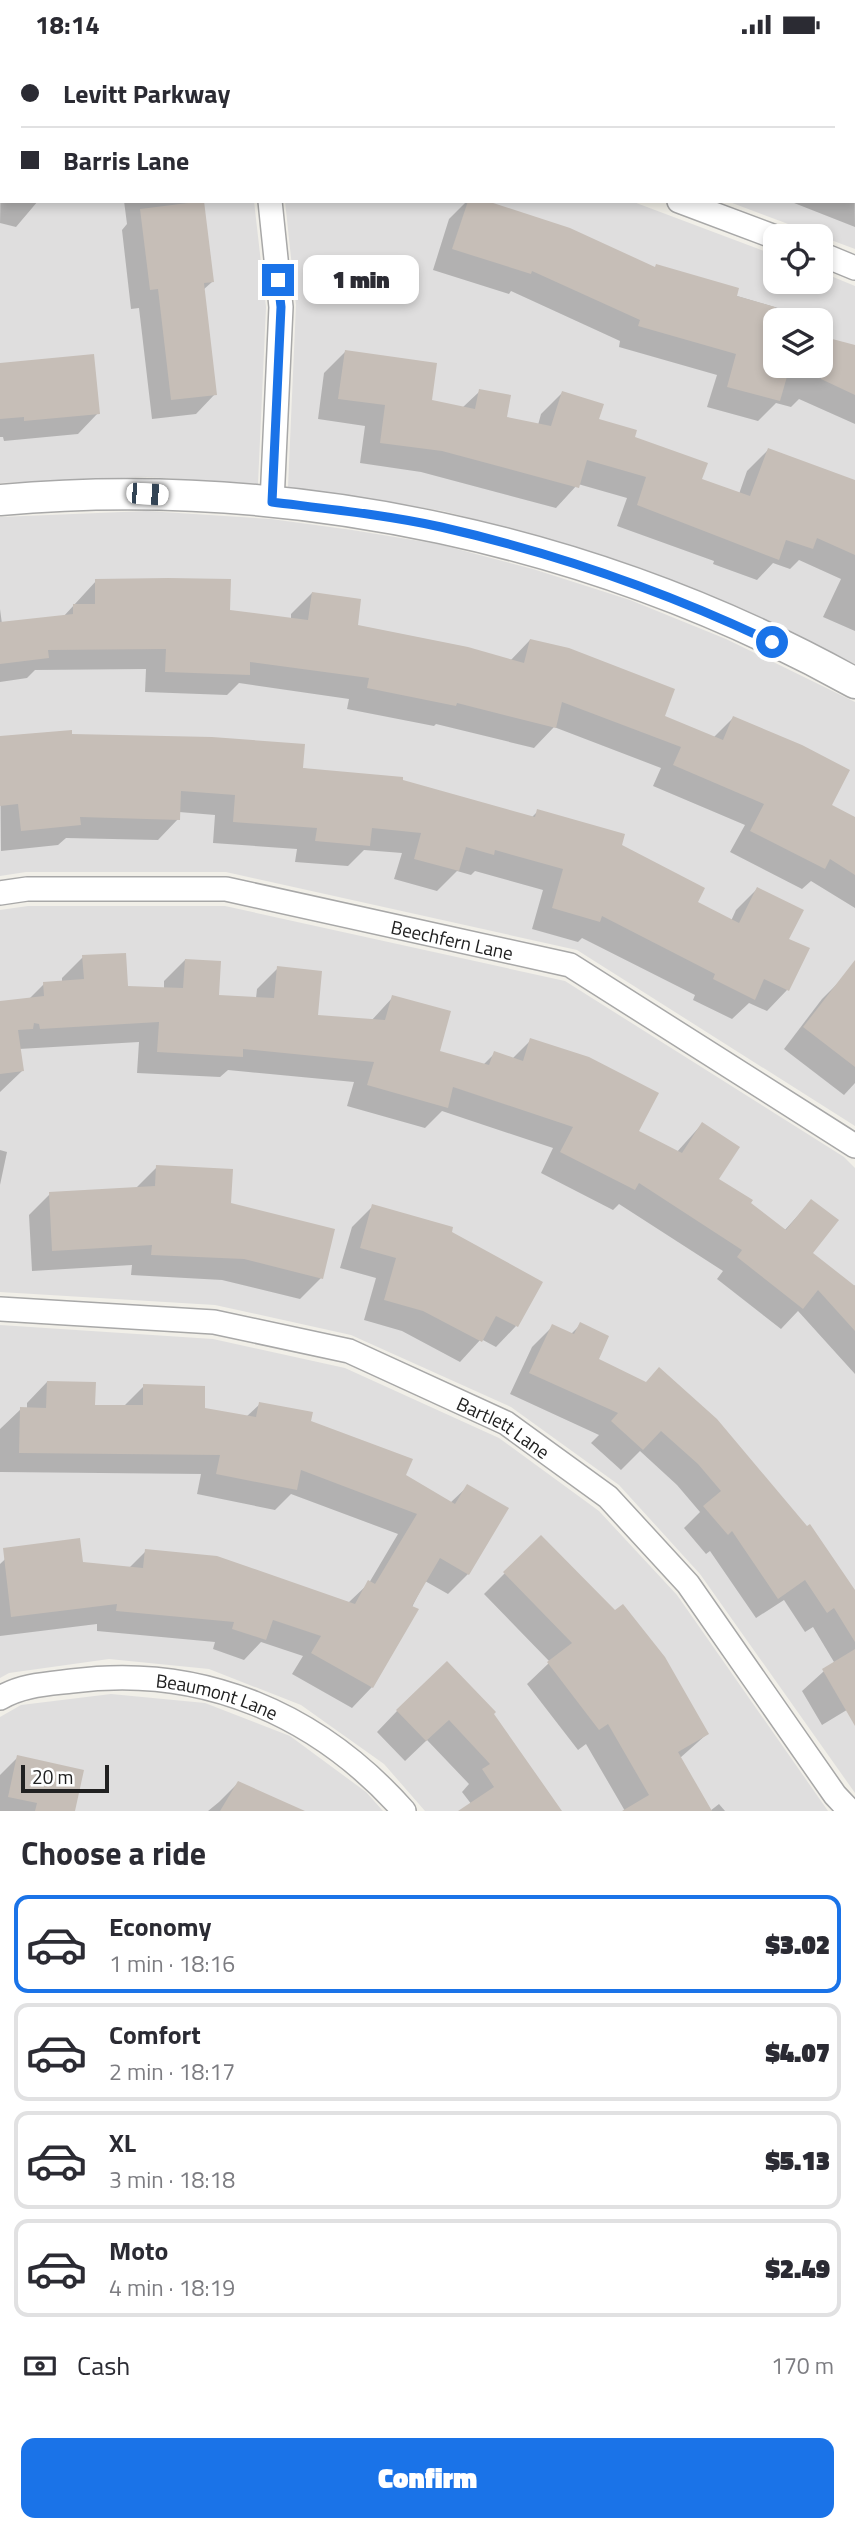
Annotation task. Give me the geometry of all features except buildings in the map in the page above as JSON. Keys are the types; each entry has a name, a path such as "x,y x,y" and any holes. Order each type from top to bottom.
{"street":[{"path":"270,203 281,307 272,502"},
{"path":"684,203 763,232"},
{"path":"833,259 855,268"},
{"path":"0,500 147,494 272,502 440,527 634,583 731,623 855,683"},
{"name":"Beechfern Lane","path":"0,893 27,888 226,889 570,965 855,1146"},
{"name":"Bartlett Lane","path":"0,1309 214,1322 349,1351 506,1423 608,1497 688,1584 835,1795 850,1811"},
{"name":"Beaumont Lane","path":"0,1698 17,1688 111,1676 208,1686 296,1721 375,1779 404,1811"}],"shaded area":[{"path":"0,203 254,203 266,307 258,484 147,477 0,483"},
{"path":"285,203 636,203 763,250 763,294 833,294 833,277 855,286 855,664 736,607 638,567 540,536 443,511 288,487 296,305"},
{"path":"732,203 855,203 855,249 833,241 833,224 788,224"},
{"path":"147,511 271,519 352,530 438,544 533,569 630,600 726,639 855,702 855,1126 577,950 226,872 26,872 0,876 0,517"},
{"path":"28,906 225,906 565,981 844,1157 855,1168 855,1793 700,1574 619,1485 511,1407 351,1335 215,1305 0,1292 0,910"},
{"path":"0,1325 213,1339 345,1368 499,1438 599,1511 677,1595 828,1811 425,1811 384,1764 301,1705 209,1669 109,1659 9,1673 0,1678"},
{"path":"111,1694 205,1703 290,1736 366,1792 383,1811 0,1811 0,1717 21,1705"}],"route":[{"path":"278,280 281,307 272,502 440,527 536,553 634,583 772,642"}]}
